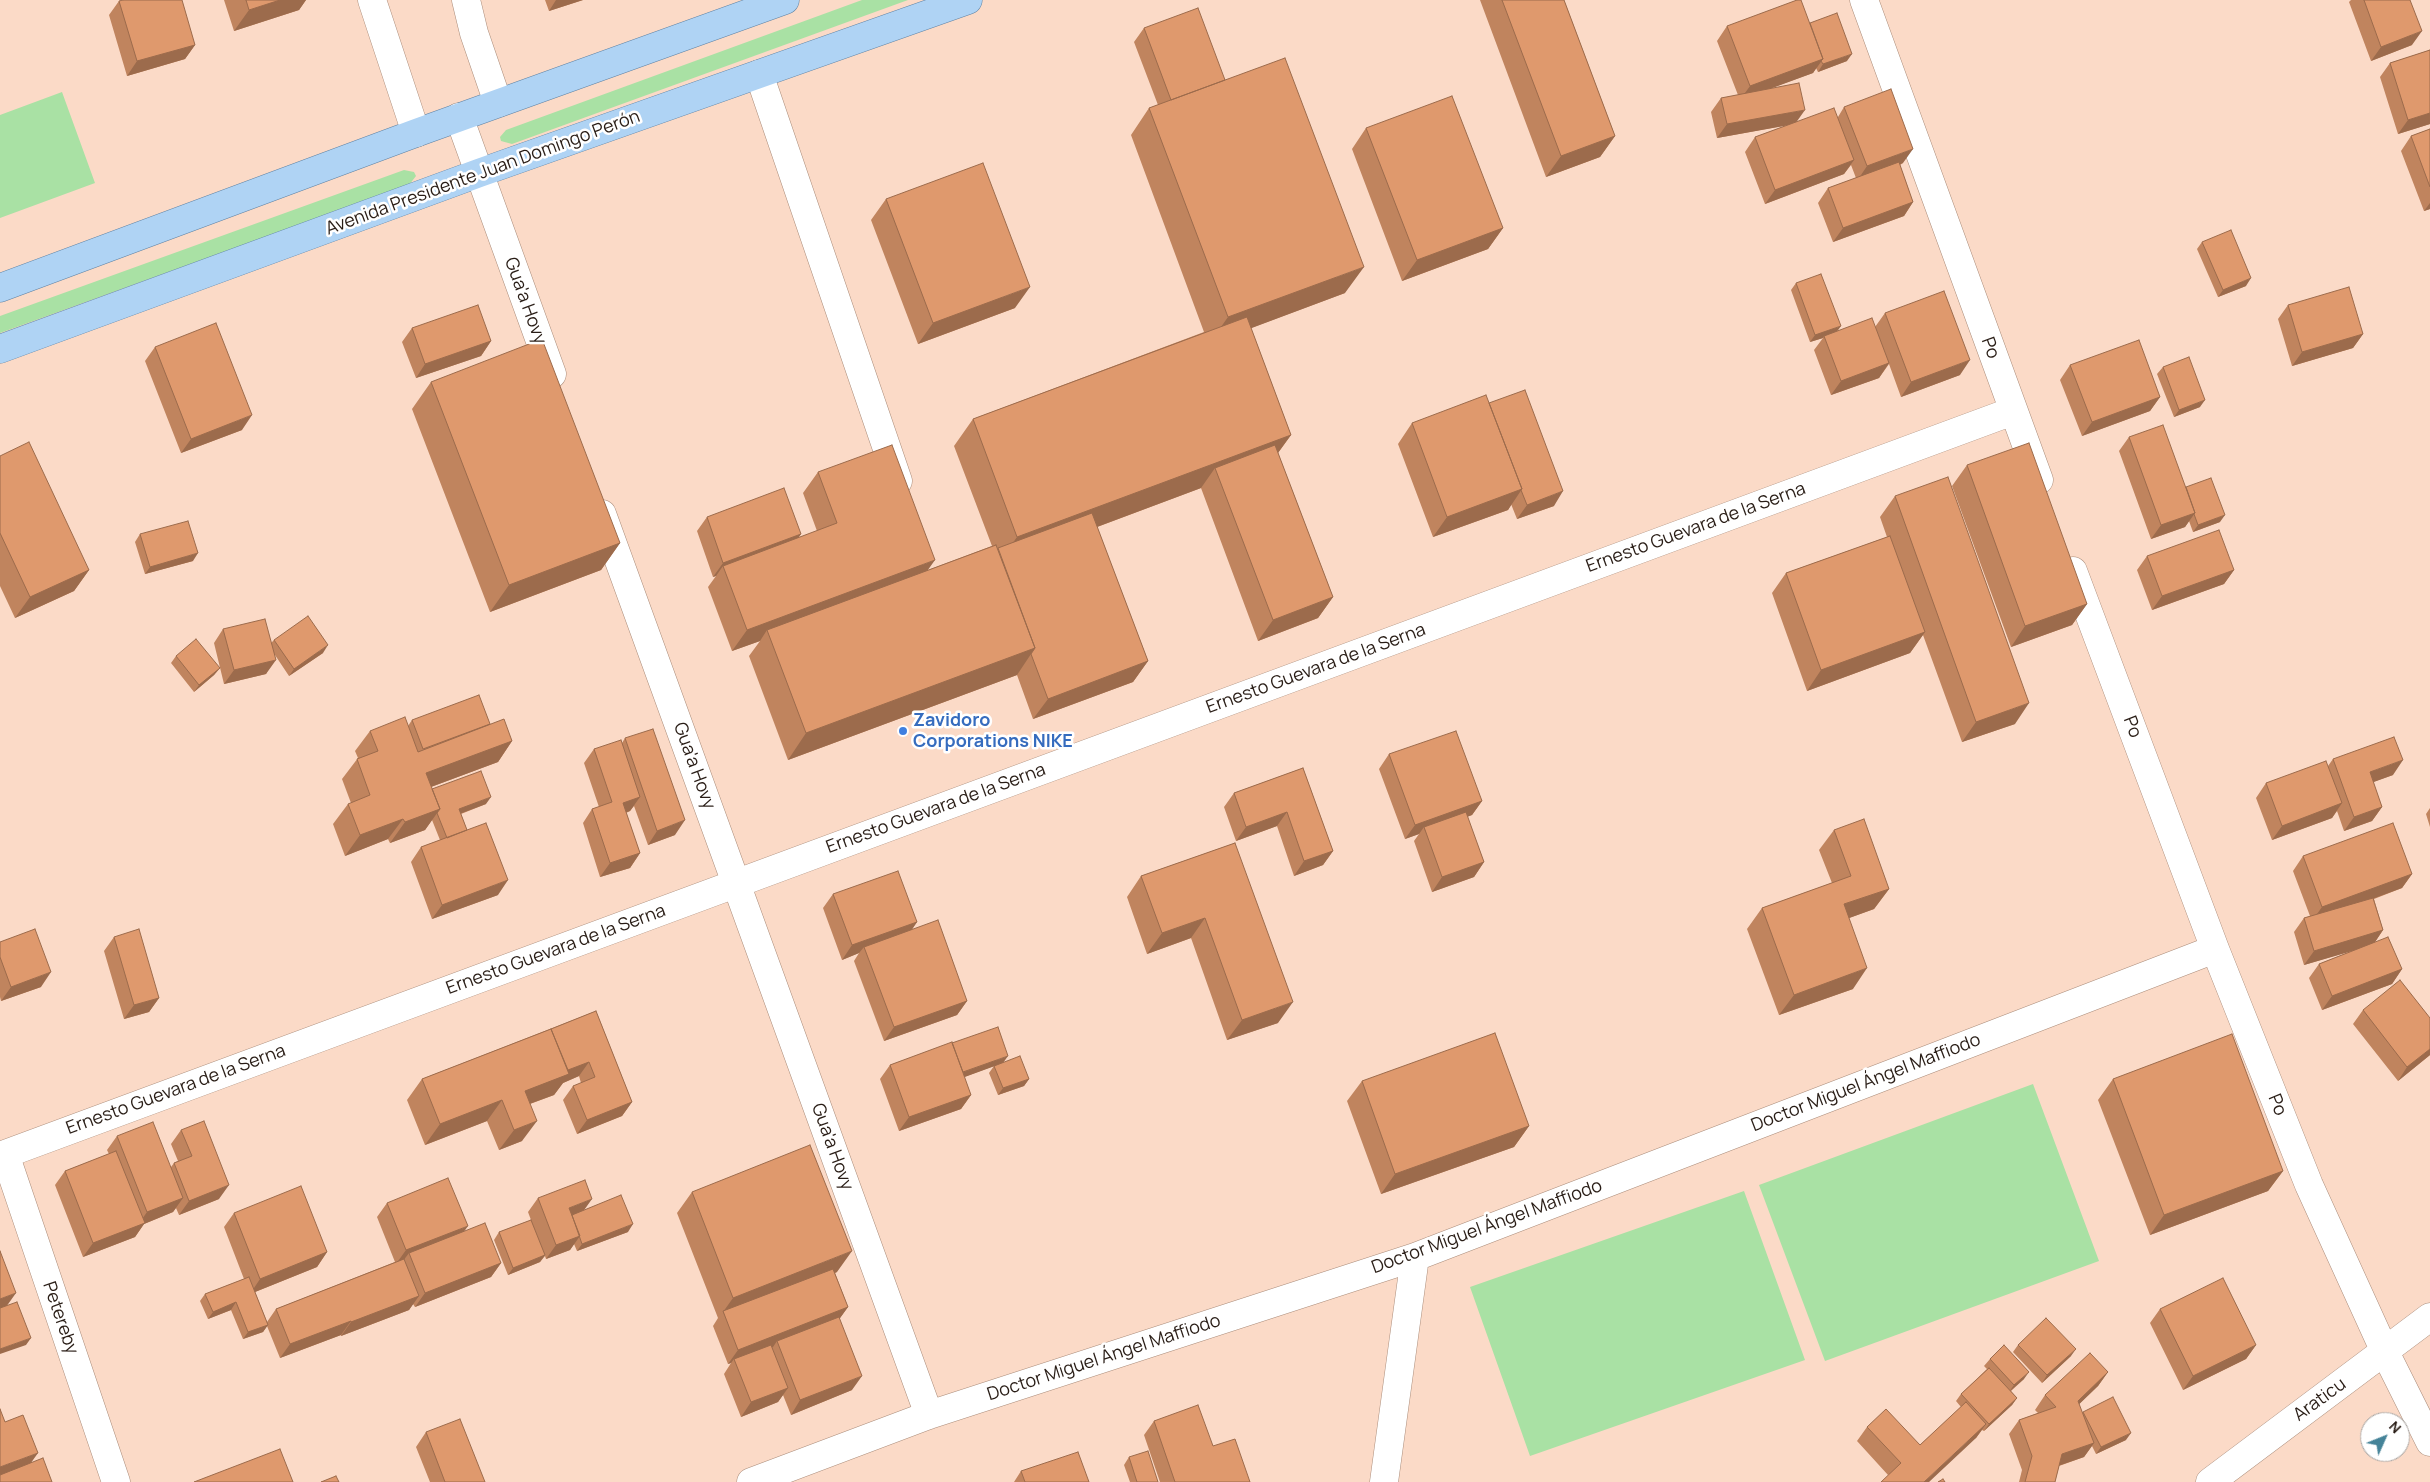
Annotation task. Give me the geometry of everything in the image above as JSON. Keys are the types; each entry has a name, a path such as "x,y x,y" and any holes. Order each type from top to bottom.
{"main road":[{"path":"0,288 458,117 785,0"},
{"name":"Avenida Presidente Juan Domingo Perón","path":"0,349 479,173 968,0"}],"street":[{"path":"372,0 416,133"},
{"path":"466,0 474,33 498,103"},
{"name":"Po","path":"1864,0 2048,504"},
{"path":"759,74 907,507"},
{"name":"Gua'a Hovy","path":"458,117 560,397"},
{"name":"Ernesto Guevara de la Serna","path":"2,1155 2013,411"},
{"name":"Gua'a Hovy","path":"594,491 929,1415"},
{"name":"Po","path":"2065,550 2215,948 2309,1185 2430,1442"},
{"name":"Doctor Miguel Ángel Maffiodo","path":"751,1482 929,1415 1415,1257 2215,948"},
{"name":"Petereby","path":"2,1155 116,1482"},
{"path":"1384,1482 1415,1257"},
{"name":"Araticu","path":"2210,1482 2386,1352 2430,1317"}],"green space":[{"path":"862,0 908,0 512,144 501,141 500,137 506,130"},
{"path":"62,92 95,183 0,218 0,115"},
{"path":"404,170 414,172 416,176 409,185 0,333 0,316"},
{"path":"2033,1084 2099,1261 1825,1361 1759,1185"},
{"path":"1744,1191 1805,1360 1530,1456 1470,1287"}],"building":[{"path":"182,0 195,45 137,61 119,1"},
{"path":"246,0 280,0 249,10"},
{"path":"1502,0 1564,0 1615,136 1561,156"},
{"path":"1801,0 1823,59 1750,86 1727,26"},
{"path":"2364,0 2410,0 2422,31 2381,47"},
{"path":"1198,8 1225,80 1171,100 1144,28"},
{"path":"1837,13 1852,54 1823,64 1821,61 1823,59 1810,23"},
{"path":"2430,50 2430,113 2408,120 2390,63"},
{"path":"1285,58 1364,267 1228,317 1149,108"},
{"path":"1799,83 1805,110 1727,124 1721,98"},
{"path":"1891,89 1913,149 1867,166 1844,107"},
{"path":"1452,96 1503,228 1417,260 1366,128"},
{"path":"1834,108 1854,160 1775,190 1755,137"},
{"path":"2430,129 2430,187 2411,136"},
{"path":"1899,162 1913,202 1843,228 1828,188"},
{"path":"983,163 1030,287 933,323 886,199"},
{"path":"2231,230 2251,278 2223,290 2202,242"},
{"path":"1821,274 1841,326 1815,335 1796,283"},
{"path":"2349,287 2363,334 2302,352 2288,305"},
{"path":"1944,291 1970,360 1911,382 1885,313"},
{"path":"478,305 491,341 425,364 412,328"},
{"path":"1247,317 1291,435 1017,537 973,419"},
{"path":"1872,318 1889,363 1841,381 1824,336"},
{"path":"216,323 252,415 191,439 155,347"},
{"path":"542,339 620,543 509,585 431,382"},
{"path":"2139,340 2160,397 2092,422 2070,365"},
{"path":"2189,357 2205,400 2179,410 2163,367"},
{"path":"1525,390 1563,491 1527,505 1489,403"},
{"path":"1486,395 1522,489 1447,517 1412,423"},
{"path":"2163,425 2195,513 2161,525 2129,437"},
{"path":"29,442 89,570 30,597 0,533 0,456"},
{"path":"2029,443 2087,604 2025,626 1967,465"},
{"path":"892,445 935,560 747,630 723,566 837,523 818,472"},
{"path":"1275,445 1333,597 1273,620 1215,468"},
{"path":"1948,477 2029,703 1976,722 1895,496"},
{"path":"2211,478 2225,515 2198,525 2186,487"},
{"path":"784,488 801,534 723,563 707,517"},
{"path":"1092,513 1148,661 1048,699 1031,654 1035,648 998,548"},
{"path":"188,521 198,553 150,567 140,534"},
{"path":"2219,530 2234,570 2162,596 2147,556"},
{"path":"1890,536 1925,632 1821,670 1786,573"},
{"path":"996,545 1035,648 806,733 767,630"},
{"path":"308,616 328,645 294,669 274,640"},
{"path":"265,619 276,660 234,670 223,629"},
{"path":"196,639 220,668 199,685 176,656"},
{"path":"479,695 490,724 423,749 412,720"},
{"path":"405,717 418,752 504,719 512,741 426,773 440,809 405,822 403,819 360,835 348,804 370,795 357,759 378,751 370,731"},
{"path":"653,729 685,820 657,831 625,738"},
{"path":"1456,731 1482,801 1415,825 1389,754"},
{"path":"2394,737 2403,760 2370,772 2382,807 2354,817 2333,759"},
{"path":"621,740 640,797 623,803 640,853 610,863 592,809 612,802 594,749"},
{"path":"2326,761 2342,803 2282,826 2266,783"},
{"path":"1303,768 1333,851 1304,861 1287,812 1246,827 1234,793"},
{"path":"481,771 491,797 459,809 467,830 447,838 437,813 440,809 432,789"},
{"path":"1466,812 1484,862 1442,877 1424,827"},
{"path":"1864,819 1889,889 1844,904 1867,968 1794,995 1762,908 1851,876 1834,830"},
{"path":"486,823 508,880 442,905 421,847"},
{"path":"2393,823 2412,874 2322,907 2303,856"},
{"path":"1235,843 1293,1002 1242,1020 1205,918 1162,933 1141,876"},
{"path":"898,871 917,922 852,945 833,894"},
{"path":"2373,898 2383,930 2314,951 2304,918"},
{"path":"938,920 967,1001 894,1027 864,947"},
{"path":"35,929 51,972 11,987 0,957 0,942"},
{"path":"139,929 159,998 134,1005 114,937"},
{"path":"2388,937 2402,969 2332,996 2319,964"},
{"path":"2400,980 2430,1018 2430,1049 2407,1067 2363,1010"},
{"path":"596,1011 632,1102 587,1120 573,1086 595,1077 589,1062 568,1070 551,1029"},
{"path":"998,1027 1008,1056 963,1072 952,1043"},
{"path":"551,1029 569,1074 525,1091 537,1121 514,1130 502,1100 440,1124 422,1079"},
{"path":"1495,1033 1529,1126 1395,1174 1362,1081"},
{"path":"2232,1034 2283,1171 2164,1215 2113,1079"},
{"path":"952,1042 971,1095 909,1117 890,1065"},
{"path":"1020,1056 1029,1079 1003,1088 994,1066"},
{"path":"204,1121 229,1185 189,1201 174,1163 192,1156 181,1130"},
{"path":"153,1122 183,1198 147,1212 117,1136"},
{"path":"810,1145 852,1251 733,1298 692,1192"},
{"path":"116,1151 145,1223 93,1243 65,1171"},
{"path":"448,1178 468,1226 406,1250 387,1203"},
{"path":"585,1180 592,1199 569,1208 580,1236 556,1245 538,1198"},
{"path":"301,1186 327,1252 260,1279 234,1213"},
{"path":"621,1195 633,1224 582,1244 572,1215"},
{"path":"531,1220 545,1255 513,1268 499,1232"},
{"path":"485,1223 501,1263 425,1293 409,1253"},
{"path":"0,1251 16,1293 0,1299"},
{"path":"404,1259 419,1296 290,1344 276,1309"},
{"path":"833,1269 848,1307 738,1350 723,1311"},
{"path":"249,1277 268,1325 248,1332 236,1302 213,1312 205,1294"},
{"path":"2223,1278 2256,1345 2193,1376 2160,1309"},
{"path":"17,1302 31,1338 0,1349 0,1308"},
{"path":"839,1317 862,1376 800,1400 777,1341"},
{"path":"2046,1318 2076,1349 2047,1375 2018,1345"},
{"path":"771,1345 788,1388 751,1402 734,1359"},
{"path":"2004,1345 2029,1372 2014,1385 1990,1359"},
{"path":"2090,1353 2108,1372 2078,1401 2094,1443 2062,1454 2055,1482 2025,1482 2032,1456 2019,1420 2056,1407 2045,1395"},
{"path":"1989,1368 2017,1398 1989,1424 1961,1394"},
{"path":"2113,1397 2131,1433 2101,1447 2083,1412"},
{"path":"1966,1402 1986,1424 1924,1482 1881,1482 1901,1463 1867,1427 1886,1409 1920,1445"},
{"path":"1198,1405 1213,1446 1235,1439 1250,1482 1175,1482 1154,1421"},
{"path":"0,1409 5,1422 23,1415 38,1453 0,1467"},
{"path":"460,1419 485,1482 445,1482 426,1432"},
{"path":"280,1449 293,1482 194,1482"},
{"path":"1148,1451 1158,1482 1137,1482 1129,1457"},
{"path":"1078,1452 1089,1482 1025,1482 1021,1471"},
{"path":"43,1458 52,1482 0,1482 0,1475"},
{"path":"336,1476 339,1482 321,1482"}],"place":[{"name":"Zavidoro Corporations NIKE","path":"903,731"}]}
